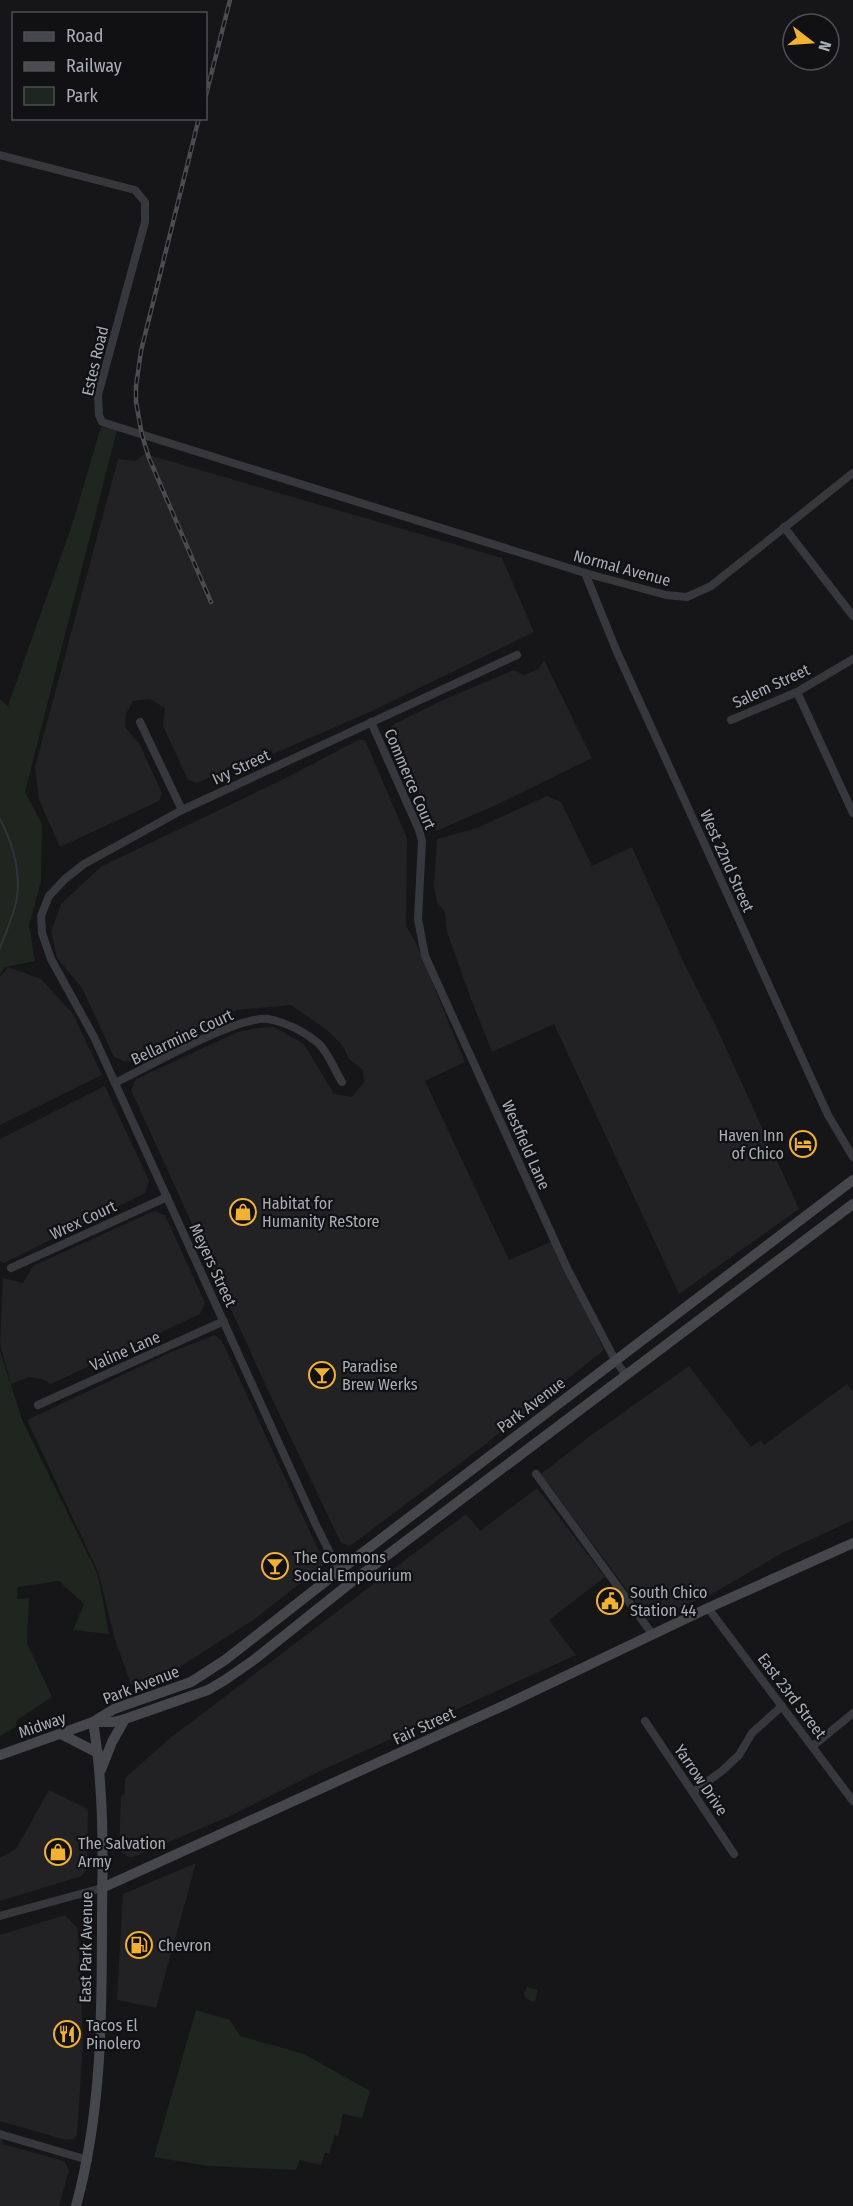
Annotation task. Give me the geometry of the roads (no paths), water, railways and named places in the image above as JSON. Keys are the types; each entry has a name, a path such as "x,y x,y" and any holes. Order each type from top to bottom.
{"main road":[{"name":"Park Avenue","path":"93,1722 114,1709 191,1682 225,1660 853,1180"},
{"name":"Park Avenue","path":"93,1722 113,1722 125,1719 208,1690 225,1680 853,1204"},
{"name":"Fair Street","path":"102,1888 507,1704 708,1608 853,1543"},
{"path":"100,1773 112,1742 125,1719"},
{"name":"Midway","path":"3,1754 93,1722"},
{"name":"East Park Avenue","path":"76,2206 88,2160 98,2084 102,1888 100,1773 93,1722"},
{"path":"61,1734 98,1753"}],"street":[{"name":"Estes Road","path":"0,155 135,190 145,202 145,222 98,395 99,415 102,422 456,532"},
{"name":"Normal Avenue","path":"456,532 585,573 666,595 687,597 711,586 853,473"},
{"path":"784,527 853,616"},
{"name":"West 22nd Street","path":"585,573 617,652 816,1089 828,1115 853,1157"},
{"name":"Ivy Street","path":"51,959 42,933 41,916 49,896 84,864 182,810 517,655"},
{"name":"Salem Street","path":"730,720 798,692 853,659"},
{"path":"798,692 853,813"},
{"path":"140,722 182,810"},
{"name":"Commerce Court","path":"371,722 422,841 418,919"},
{"name":"Westfield Lane","path":"418,919 425,956 567,1268 615,1360 626,1375"},
{"name":"Meyers Street","path":"51,959 78,1005 316,1525 349,1584"},
{"name":"Bellarmine Court","path":"115,1083 220,1031 243,1023 266,1019 292,1026 320,1044 342,1082"},
{"name":"Wrex Court","path":"11,1268 167,1197"},
{"name":"Valine Lane","path":"38,1405 224,1321"},
{"path":"536,1474 653,1635"},
{"name":"East 23rd Street","path":"708,1608 853,1801"},
{"path":"693,1792 723,1771 739,1755 752,1733 782,1706"},
{"path":"813,1746 853,1713"},
{"name":"Yarrow Drive","path":"645,1721 734,1854"},
{"name":"Fair Street","path":"0,1916 102,1888"},
{"path":"0,2134 88,2160"}],"waterway":[{"path":"0,819 13,851 18,886 14,909 0,948"}],"railway":[{"path":"207,91 230,0"},
{"path":"199,120 141,351 136,402 149,458 211,602"}],"place":[{"name":"Haven Inn of Chico","path":"803,1144"},
{"name":"Habitat for Humanity ReStore","path":"243,1212"},
{"name":"Paradise Brew Werks","path":"322,1375"},
{"name":"The Commons Social Empourium","path":"275,1566"},
{"name":"South Chico Station 44","path":"610,1601"},
{"name":"The Salvation Army","path":"58,1852"},
{"name":"Chevron","path":"139,1945"},
{"name":"Tacos El Pinolero","path":"67,2034"}]}
